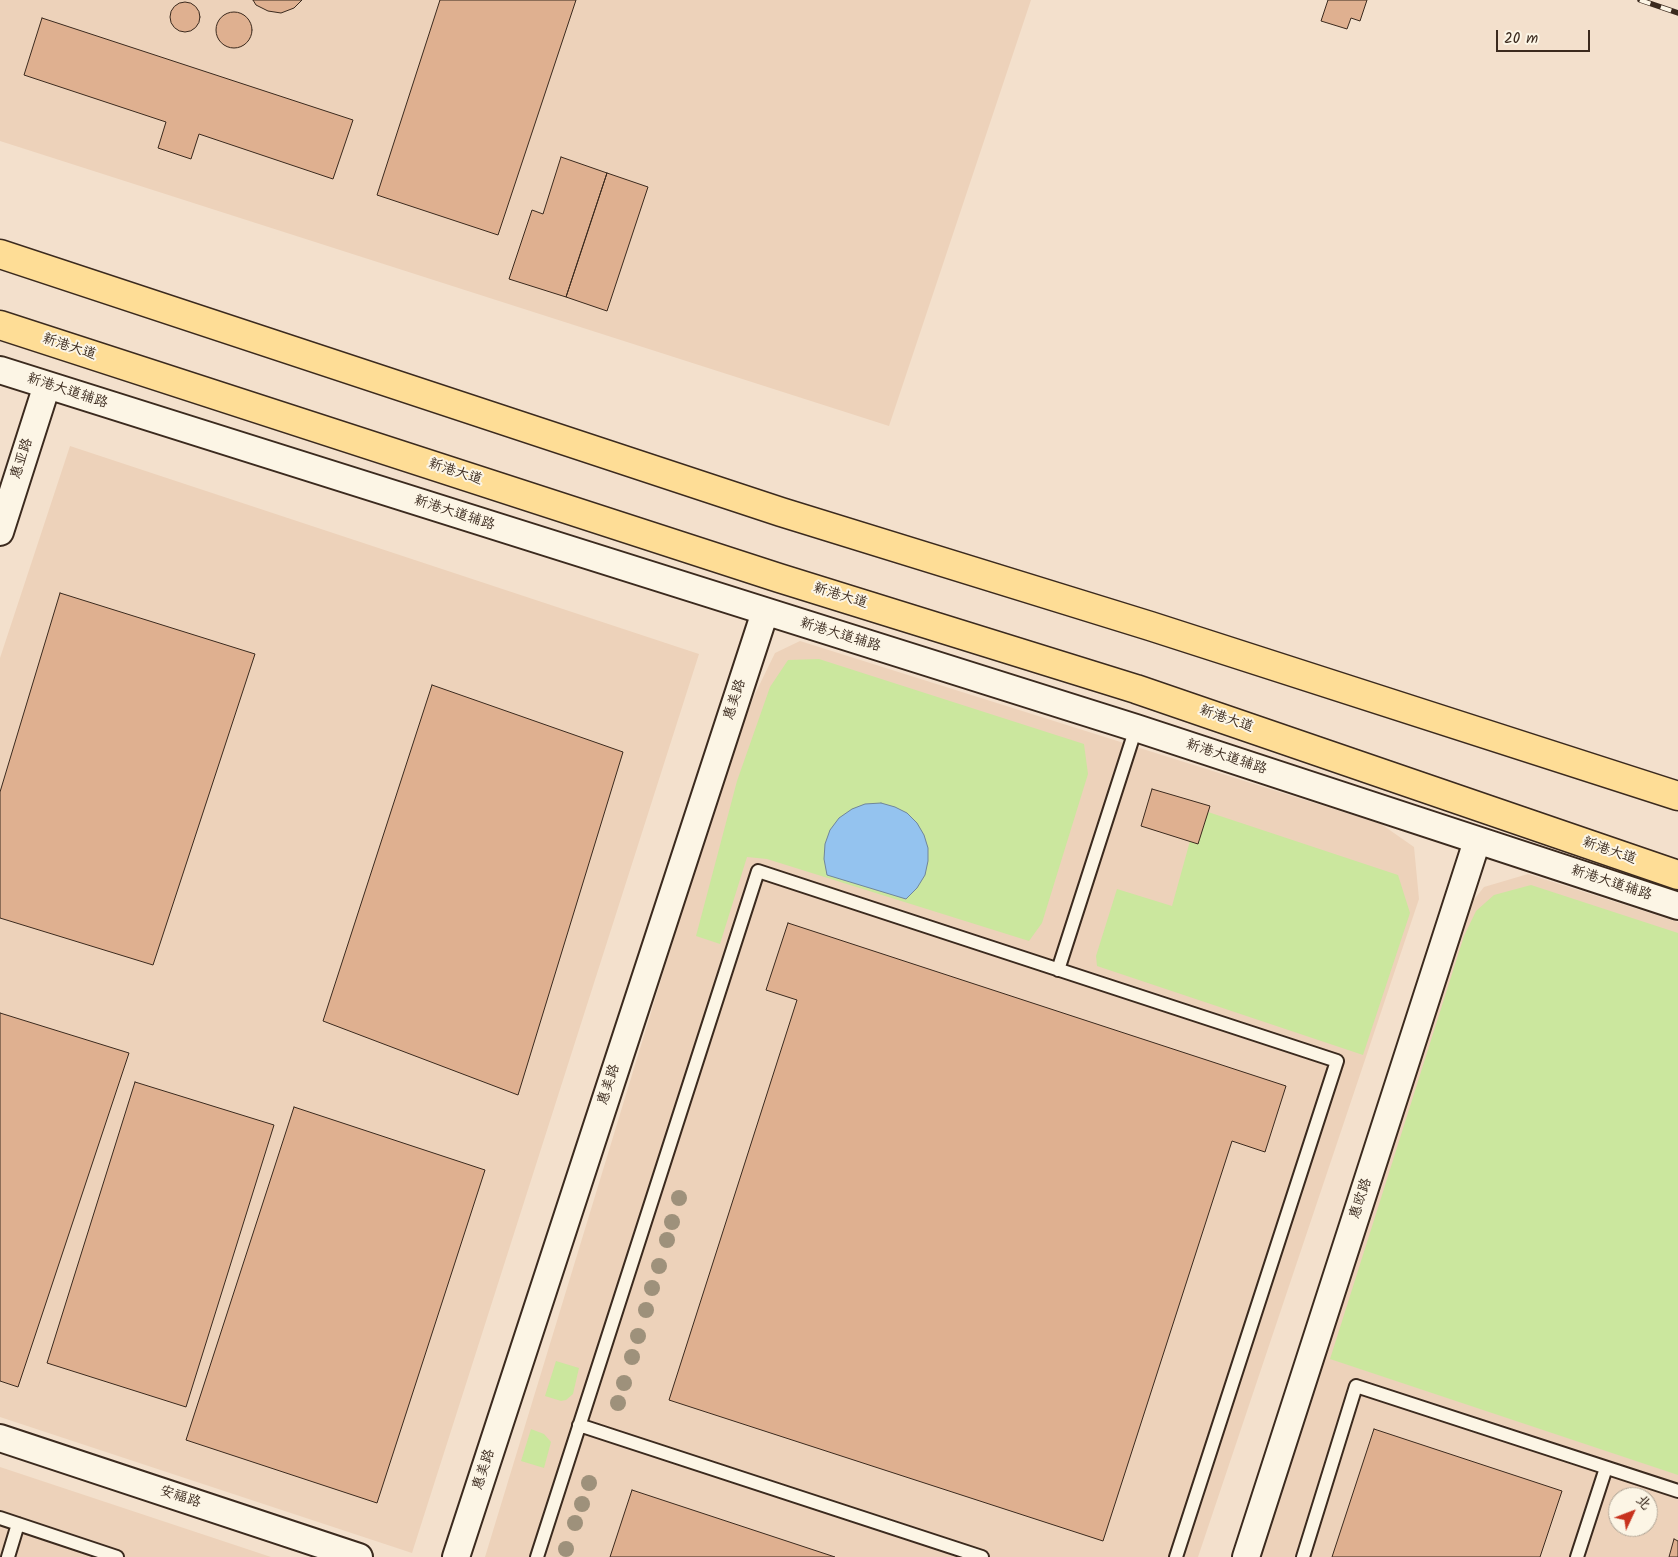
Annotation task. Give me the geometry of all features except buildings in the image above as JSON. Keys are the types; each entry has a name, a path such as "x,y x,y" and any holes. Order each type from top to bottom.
{"main road":[{"path":"0,254 781,512 1150,626 1678,796"},
{"name":"新港大道","path":"0,325 779,578 1136,690 1678,875"}],"street":[{"name":"新港大道辅路","path":"0,370 1136,728 1678,906"},
{"name":"惠亚路","path":"0,532 47,386"},
{"name":"惠美路","path":"456,1557 765,612"},
{"name":"惠欧路","path":"1246,1557 1477,841"},
{"name":"安福路","path":"0,1438 359,1557"}],"lane":[{"path":"1058,970 1136,728"},
{"path":"537,1557 758,871 1337,1061 1176,1557"},
{"path":"1303,1557 1356,1386 1678,1491"},
{"path":"580,1424 982,1557"},
{"path":"1577,1557 1606,1468"},
{"path":"0,1518 117,1557"},
{"path":"8,1557 18,1524"}],"shaded area":[{"path":"0,0 1031,0 889,426 0,141"},
{"path":"70,446 699,654 412,1553 0,1417 0,658"},
{"path":"800,641 1381,824 1414,847 1419,899 1198,1557 485,1557 724,773 754,696 775,653"},
{"path":"1528,874 1678,922 1678,1557 1260,1557 1456,931 1468,907 1484,887"},
{"path":"0,1467 271,1557 0,1557"}],"green space":[{"path":"819,659 1084,744 1088,774 1042,923 1029,941 767,859 747,857 720,944 696,936 737,781 770,687 788,660"},
{"path":"1208,812 1398,875 1410,913 1363,1055 1097,966 1096,956 1117,889 1172,906 1190,841 1198,844"},
{"path":"1531,885 1678,933 1678,1475 1330,1359 1464,936 1476,911 1494,895"},
{"path":"556,1361 579,1368 573,1394 566,1400 561,1401 545,1396"},
{"path":"531,1429 544,1434 551,1442 544,1468 521,1461"}],"water":[{"path":"881,803 907,813 917,823 924,835 928,848 925,875 917,888 906,899 827,875 824,859 825,844 830,830 839,818 852,809 865,804"}],"railway":[{"path":"1640,0 1678,13"}]}
